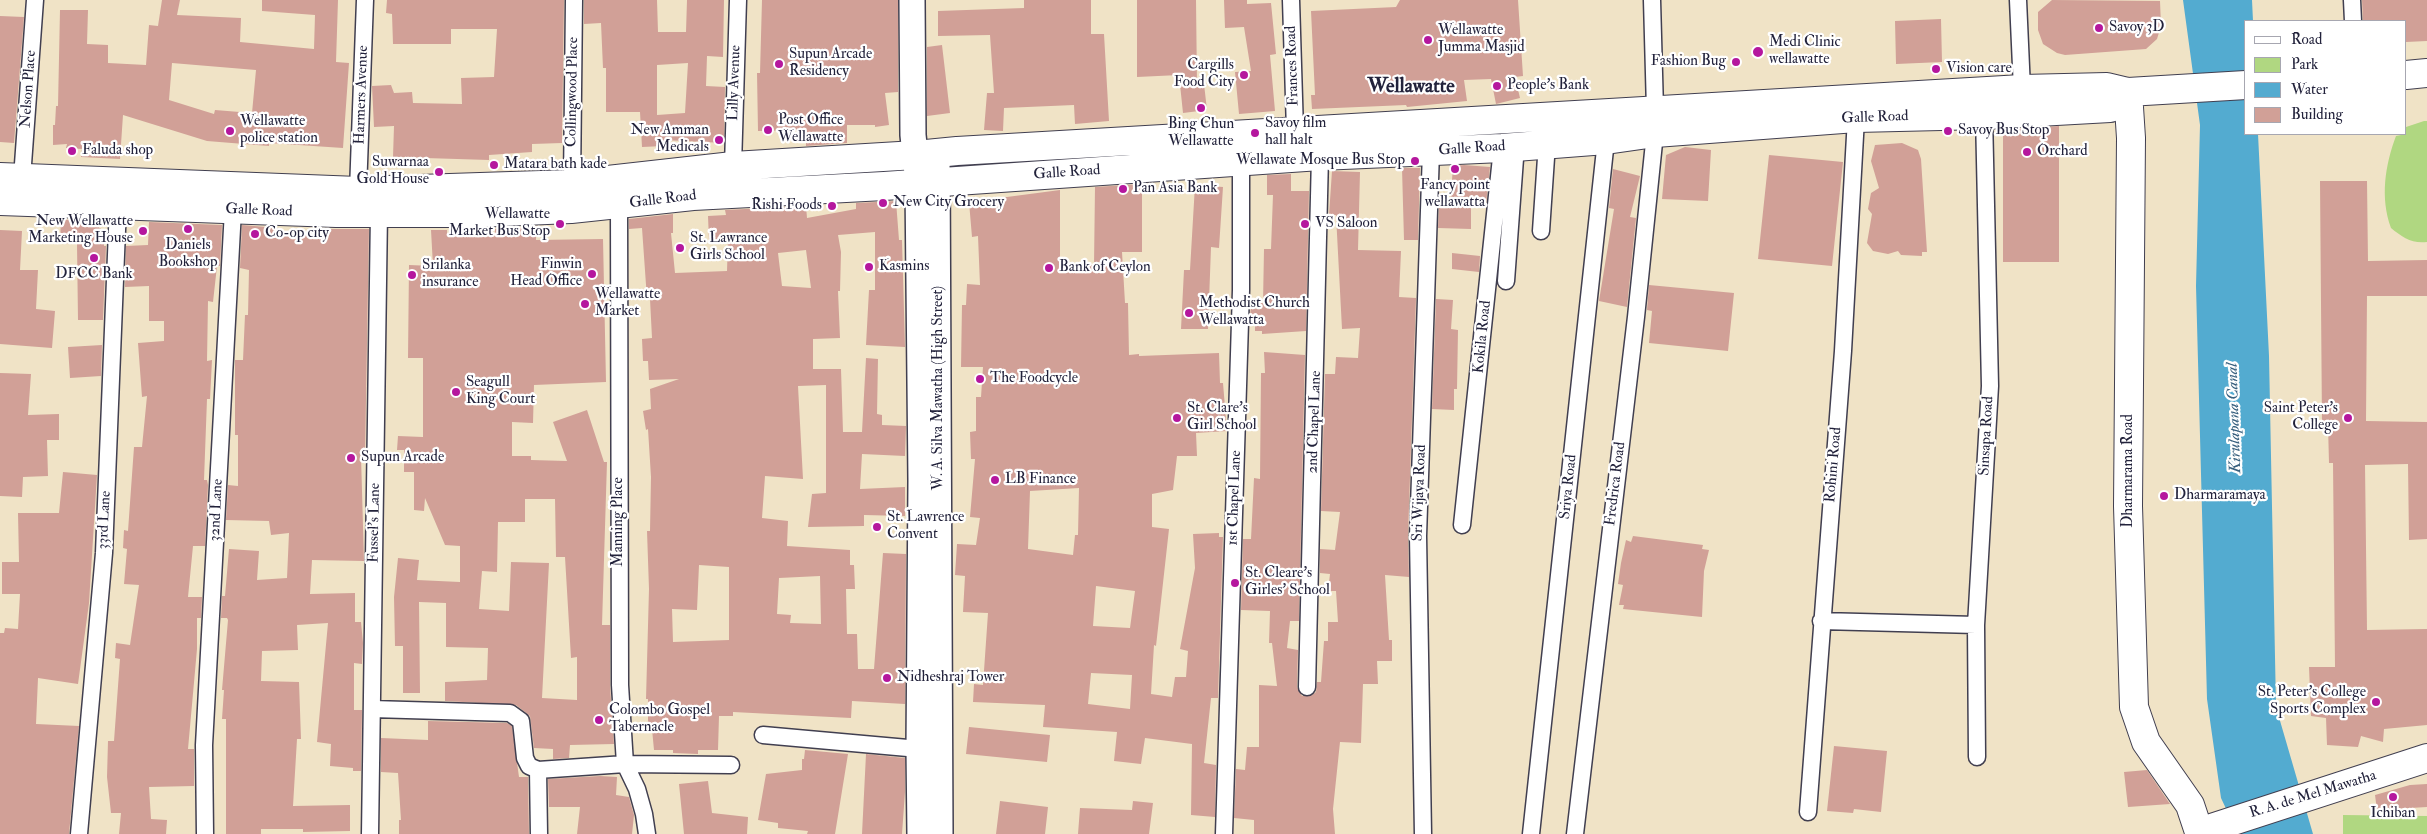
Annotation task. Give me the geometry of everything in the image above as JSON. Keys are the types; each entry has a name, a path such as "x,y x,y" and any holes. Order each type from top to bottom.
{"highway":[{"path":"2407,75 2427,73"},
{"name":"Galle Road","path":"0,201 118,205 358,191 572,184 733,166 1295,131 1655,121 1780,113 2022,89 2107,87 2128,92 2244,85"},
{"name":"Galle Road","path":"1780,113 1856,118 1984,115 2110,108 2128,92"},
{"name":"Dharmarama Road","path":"2128,92 2131,156 2128,506 2134,707 2146,742 2190,805 2199,832"},
{"name":"Galle Road","path":"11,177 230,198 336,214 506,212 619,205 693,196 1320,156 1509,147 1606,140 1655,121"},
{"name":"R. A. de Mel Mawatha","path":"2199,832 2231,820 2325,793 2427,758"}],"main road":[{"path":"912,0 913,135 926,154 928,182"},
{"name":"W. A. Silva Mawatha (High Street)","path":"920,834 921,481 928,182"},
{"name":"W. A. Silva Mawatha (High Street)","path":"928,182 940,834"}],"street":[{"name":"Nelson Place","path":"11,177 35,0"},
{"name":"Harmers Avenue","path":"358,191 365,0"},
{"name":"Collingwood Place","path":"572,184 574,0"},
{"name":"Lilly Avenue","path":"733,166 738,0"},
{"name":"Frances Road","path":"1291,0 1295,131"},
{"name":"Fredrica Road","path":"1574,834 1636,317 1655,121 1652,0"},
{"path":"2018,0 2022,89"},
{"path":"2352,0 2353,20"},
{"name":"Sinsapa Road","path":"1977,757 1976,625 1990,386 1984,115"},
{"name":"Rohini Road","path":"1808,812 1843,351 1856,118"},
{"name":"Sriya Road","path":"1531,834 1606,140"},
{"path":"1541,231 1547,143"},
{"path":"1506,281 1509,147"},
{"name":"Kokila Road","path":"1462,525 1509,147"},
{"name":"Sri Wijaya Road","path":"1423,834 1418,536 1431,151"},
{"name":"2nd Chapel Lane","path":"1307,687 1320,156"},
{"name":"1st Chapel Lane","path":"1224,834 1242,290 1241,162"},
{"name":"32nd Lane","path":"205,834 204,744 230,198"},
{"name":"33rd Lane","path":"79,834 104,553 118,205"},
{"name":"Manning Place","path":"619,205 620,675 625,764 637,789 647,834"},
{"name":"Fussel's Lane","path":"370,834 379,212"},
{"path":"1821,621 1976,625"},
{"path":"372,709 510,713 521,721 525,758 529,766 538,770 625,764 731,765"},
{"path":"763,735 919,749"},
{"path":"538,770 539,834"}],"green space":[{"path":"2427,121 2427,242 2417,242 2399,234 2391,228 2388,217 2385,182 2389,158 2396,136 2407,135 2407,127"},
{"path":"2343,815 2427,816 2427,834 2343,834"}],"water":[{"name":"Kirulapana Canal","path":"2183,0 2252,0 2253,20 2244,20 2244,135 2258,135 2269,356 2276,707 2313,834 2238,834 2221,798 2207,699 2196,286 2200,125"}],"building":[{"path":"162,0 180,0 177,15 241,18 240,42 314,49 315,15 262,11 262,0 338,0 336,62 349,63 343,148 269,143 269,146 207,141 123,115 120,159 81,157 82,149 66,148 67,144 53,145 53,125 55,125 56,106 58,106 60,10 88,10 87,44 108,45 108,63 146,65 149,25 158,26","holes":["172,63 256,70 252,113 215,110 214,114 169,100"]},
{"path":"387,0 564,0 562,143 532,144 532,152 489,155 489,160 393,157 394,126 374,127 372,86 391,85 394,93 412,92 413,103 462,104 461,78 494,77 497,29 451,29 451,44 393,44 392,14 386,13"},
{"path":"584,0 657,0 658,32 686,32 687,0 724,0 723,57 707,56 706,86 725,87 724,143 664,140 664,146 642,147 640,112 606,112 606,68 603,68 601,23 584,24","holes":["688,63 685,113 657,115 657,65"]},
{"path":"762,0 898,0 898,92 885,93 889,125 875,127 875,125 847,125 847,143 806,146 806,130 758,131 757,73 760,73"},
{"path":"1024,0 1091,0 1091,34 1104,34 1109,121 1075,124 1074,105 1004,108 1003,131 984,130 987,93 994,93 990,35 938,36 938,11 1024,8"},
{"path":"1137,0 1196,0 1197,85 1204,84 1207,110 1183,113 1179,75 1137,77"},
{"path":"1224,0 1247,0 1247,4 1271,3 1276,54 1270,55 1275,111 1239,114 1235,72 1251,71 1244,27 1225,28"},
{"path":"1400,0 1518,0 1523,76 1515,77 1520,98 1496,104 1491,79 1464,80 1467,101 1407,107 1406,105 1312,109 1311,95 1315,95 1311,11 1396,7"},
{"name":"Savoy 3D","path":"2052,0 2160,1 2161,26 2157,39 2146,49 2065,55 2057,53 2043,44 2038,30 2038,12"},
{"path":"2362,0 2427,0 2427,41 2407,42 2407,20 2363,20"},
{"path":"0,16 24,17 14,143 0,142"},
{"path":"1941,19 1942,62 1896,64 1895,21"},
{"path":"942,45 950,113 927,116 927,47"},
{"path":"2059,126 2059,262 2003,262 2003,130"},
{"path":"1902,143 1918,150 1921,159 1927,252 1922,252 1922,256 1901,255 1898,251 1888,254 1873,251 1867,243 1872,214 1868,209 1871,193 1879,188 1871,161 1875,145"},
{"path":"1685,147 1711,150 1708,201 1662,199 1666,155"},
{"path":"1769,155 1843,162 1832,266 1758,259"},
{"path":"1453,166 1490,167 1486,204 1471,203 1471,229 1438,228 1439,208 1450,208"},
{"path":"1402,168 1420,168 1418,240 1404,240"},
{"path":"1613,169 1640,176 1630,217 1636,218 1627,307 1599,301 1614,209 1609,208"},
{"path":"1332,171 1360,172 1358,250 1401,251 1399,297 1416,298 1408,536 1409,577 1385,575 1389,640 1392,640 1392,661 1377,661 1378,684 1363,684 1361,743 1340,742 1333,809 1335,834 1254,834 1254,820 1234,818 1236,769 1245,770 1247,747 1259,747 1259,685 1277,686 1272,643 1269,643 1270,611 1241,610 1243,539 1251,539 1254,478 1260,479 1261,373 1265,373 1264,352 1305,355 1299,621 1290,621 1287,648 1298,650 1297,687 1302,696 1312,695 1316,692 1317,682 1321,682 1324,641 1328,641 1328,622 1338,622 1336,591 1328,591 1330,574 1320,573 1320,549 1335,550 1340,512 1321,511 1325,374 1335,374 1336,357 1358,358 1360,328 1342,329 1336,215 1329,215"},
{"path":"1291,174 1291,191 1309,191 1306,331 1262,334 1262,331 1255,331 1255,319 1250,319 1251,303 1263,303 1264,249 1271,249 1273,195 1267,195 1267,175"},
{"path":"2320,181 2367,181 2368,261 2427,260 2427,296 2367,296 2366,421 2427,422 2427,539 2409,540 2408,464 2365,465 2367,630 2427,629 2427,725 2384,729 2383,742 2361,736 2358,747 2327,745 2326,718 2311,716 2309,667 2335,667 2333,463 2329,463 2328,425 2322,425"},
{"path":"1142,184 1142,252 1122,252 1125,303 1128,303 1129,355 1219,353 1220,383 1223,383 1227,431 1196,433 1197,456 1177,456 1173,490 1152,494 1152,527 1169,529 1156,646 1154,645 1151,694 1172,697 1175,677 1186,677 1188,651 1180,649 1195,568 1193,534 1219,533 1219,537 1223,537 1218,698 1211,698 1204,763 1216,765 1215,817 1191,815 1192,744 1145,738 1141,764 1114,761 1117,732 1043,727 1045,705 973,702 974,684 983,685 988,613 963,612 965,576 955,575 957,544 976,545 980,518 970,517 975,459 971,459 970,432 976,431 976,397 981,397 983,367 961,367 962,305 966,305 967,284 980,285 978,236 972,237 969,202 1060,190 1060,265 1094,265 1095,187","holes":["1079,488 1078,535 1075,535 1073,555 1028,549 1030,491","1096,586 1135,591 1130,628 1093,626","1091,673 1132,675 1130,709 1088,704"]},
{"path":"1195,185 1223,187 1219,248 1211,247 1208,329 1181,329 1184,270 1190,270"},
{"path":"896,201 899,240 902,240 905,347 866,345 869,290 875,290 875,232 838,235 841,252 840,291 838,291 840,338 813,339 813,369 841,369 843,432 862,432 866,358 878,359 877,414 882,415 882,425 906,426 905,456 862,454 860,489 905,487 905,516 864,515 864,526 808,527 812,494 826,493 826,385 798,386 803,479 765,476 762,518 788,521 787,546 850,550 850,565 854,565 855,589 846,589 847,634 857,634 858,669 874,669 883,553 906,554 905,704 852,701 851,718 733,712 733,716 719,716 718,750 698,750 698,754 673,753 673,750 654,750 652,729 648,729 648,699 646,699 649,589 647,531 650,531 651,477 648,429 646,430 643,411 651,409 650,389 679,379 649,380 648,361 643,361 642,339 652,338 650,299 647,299 642,228 629,229 629,219 673,214 673,233 671,233 675,273 727,271 728,239 709,240 708,216 726,215 725,210 806,206 807,218 856,209 856,203","holes":["806,250 811,288 782,286 778,253","699,565 729,567 729,640 673,642 672,609 697,610","820,576 821,624 790,623 791,615 777,614 779,578"]},
{"path":"61,219 91,222 104,231 104,246 106,246 103,320 78,320 77,244 60,243"},
{"path":"149,222 222,225 220,266 217,266 213,302 208,301 207,361 212,360 210,399 207,399 204,480 207,480 208,485 205,546 193,546 188,597 202,597 201,618 197,618 197,649 188,749 194,749 194,786 149,787 151,819 167,820 166,834 119,834 121,813 111,813 107,777 108,741 114,741 120,659 115,658 116,643 130,645 139,585 124,584 127,549 123,548 124,530 128,531 134,447 142,447 147,396 142,397 138,343 164,341 164,321 149,321 149,286 125,287 126,246 148,245"},
{"path":"242,225 279,228 279,231 307,234 307,230 369,229 365,456 361,456 364,561 312,560 310,594 355,593 355,622 361,622 363,643 362,664 354,663 354,710 362,710 361,771 353,771 353,768 330,766 331,744 317,742 328,623 297,625 298,650 262,651 261,681 299,682 301,739 297,739 293,806 350,805 350,831 303,832 303,829 261,829 261,834 226,834 226,719 222,719 224,690 222,690 228,620 227,618 221,618 222,596 225,596 229,549 259,551 257,580 287,578 289,533 271,535 269,521 226,520 228,485 238,486 238,435 235,435 235,360 243,360 245,315 248,315 249,270 240,268"},
{"path":"536,228 536,240 603,239 606,382 534,385 533,423 512,422 512,456 531,456 531,460 567,461 553,422 587,410 604,462 607,462 602,625 610,625 610,686 614,744 570,745 569,758 553,759 553,749 534,748 530,716 516,705 445,701 445,682 487,680 488,648 446,647 446,603 419,602 420,693 403,693 403,646 395,646 394,597 398,558 419,560 417,580 460,582 460,546 445,545 425,498 424,511 414,510 414,472 404,472 404,450 397,450 398,436 423,437 423,358 408,358 409,265 433,266 431,230 447,230 447,233 495,235 495,229","holes":["525,499 555,499 556,557 565,557 571,658 577,657 577,700 542,698 549,563 511,562 509,611 479,609 482,571 497,572 498,522 525,522"]},
{"path":"0,230 22,231 20,270 38,270 36,309 55,311 52,348 0,344"},
{"path":"1452,253 1480,256 1479,272 1452,269"},
{"path":"1649,285 1734,293 1728,351 1649,343 1652,311 1647,310"},
{"path":"1436,299 1453,300 1451,329 1458,330 1457,389 1454,389 1454,410 1432,409"},
{"path":"102,345 101,376 70,378 68,347"},
{"path":"0,373 31,374 28,415 59,414 59,440 47,440 48,476 23,477 22,497 0,496"},
{"path":"63,472 97,475 89,603 78,684 38,678 36,724 79,726 69,834 0,834 0,633 4,633 5,628 18,629 20,594 2,594 2,562 19,562 18,513 59,513"},
{"path":"1633,536 1703,545 1702,549 1709,550 1704,571 1702,617 1623,609 1624,605 1619,605 1623,585 1618,584 1621,563 1626,540 1631,542"},
{"path":"428,721 507,723 512,726 519,777 528,777 529,834 399,834 399,820 401,820 398,773 381,772 381,738 428,740"},
{"path":"969,727 1050,735 1047,762 966,754"},
{"path":"1834,746 1887,751 1881,812 1854,809 1853,813 1827,811"},
{"path":"805,750 848,754 835,834 807,834 808,831 778,828 778,823 758,820 766,774 802,770 802,759 804,759"},
{"path":"866,754 905,758 902,834 862,834"},
{"path":"2147,770 2170,804 2128,807 2124,772"},
{"path":"617,777 616,795 629,797 634,815 632,834 577,834 580,807 549,807 548,779"},
{"path":"708,781 712,813 748,817 747,834 684,834 679,784"},
{"path":"2427,784 2427,807 2377,810 2375,795 2410,785"},
{"path":"1000,801 1048,807 1045,834 996,834"},
{"path":"1133,801 1153,803 1149,834 1078,834 1080,808 1132,810"}],"place":[{"name":"Savoy 3D","path":"2099,28"},
{"name":"Wellawatte Jumma Masjid","path":"1428,40"},
{"name":"Medi Clinic wellawatte","path":"1758,52"},
{"name":"Fashion Bug","path":"1736,62"},
{"name":"Supun Arcade Residency","path":"779,64"},
{"name":"Vision care","path":"1936,69"},
{"name":"Cargills Food City","path":"1244,75"},
{"name":"People's Bank","path":"1497,86"},
{"name":"Bing Chun Wellawatte","path":"1201,108"},
{"name":"Post Office Wellawatte","path":"768,130"},
{"name":"Wellawatte police station","path":"230,131"},
{"name":"Savoy Bus Stop","path":"1948,131"},
{"name":"Savoy film hall halt","path":"1255,133"},
{"name":"New Amman Medicals","path":"719,140"},
{"name":"Faluda shop","path":"72,151"},
{"name":"Orchard","path":"2027,152"},
{"name":"Wellawate Mosque Bus Stop","path":"1415,161"},
{"name":"Matara bath kade","path":"494,165"},
{"name":"Fancy point wellawatta","path":"1455,169"},
{"name":"Suwarnaa Gold House","path":"439,172"},
{"name":"Pan Asia Bank","path":"1123,189"},
{"name":"New City Grocery","path":"883,203"},
{"name":"Rishi Foods","path":"832,206"},
{"name":"Wellawatte Market Bus Stop","path":"560,224"},
{"name":"VS Saloon","path":"1305,224"},
{"name":"Daniels Bookshop","path":"188,229"},
{"name":"New Wellawatte Marketing House","path":"143,231"},
{"name":"Co-op city","path":"255,234"},
{"name":"St. Lawrance Girls School","path":"680,248"},
{"name":"DFCC Bank","path":"94,258"},
{"name":"Kasmins","path":"869,267"},
{"name":"Bank of Ceylon","path":"1049,268"},
{"name":"Finwin Head Office","path":"592,274"},
{"name":"Srilanka insurance","path":"412,275"},
{"name":"Wellawatte Market","path":"585,304"},
{"name":"Methodist Church Wellawatta","path":"1189,313"},
{"name":"The Foodcycle","path":"980,379"},
{"name":"Seagull King Court","path":"456,392"},
{"name":"St. Clare's Girl School","path":"1177,418"},
{"name":"Saint Peter's College","path":"2348,418"},
{"name":"Supun Arcade","path":"351,458"},
{"name":"LB Finance","path":"995,480"},
{"name":"Dharmaramaya","path":"2164,496"},
{"name":"St. Lawrence Convent","path":"877,527"},
{"name":"St. Cleare's Girles' School","path":"1235,583"},
{"name":"Nidheshraj Tower","path":"887,678"},
{"name":"St. Peter's College Sports Complex","path":"2376,702"},
{"name":"Colombo Gospel Tabernacle","path":"599,720"},
{"name":"Ichiban","path":"2393,797"}],"district":[{"name":"Wellawatte","path":"1411,88"}]}
